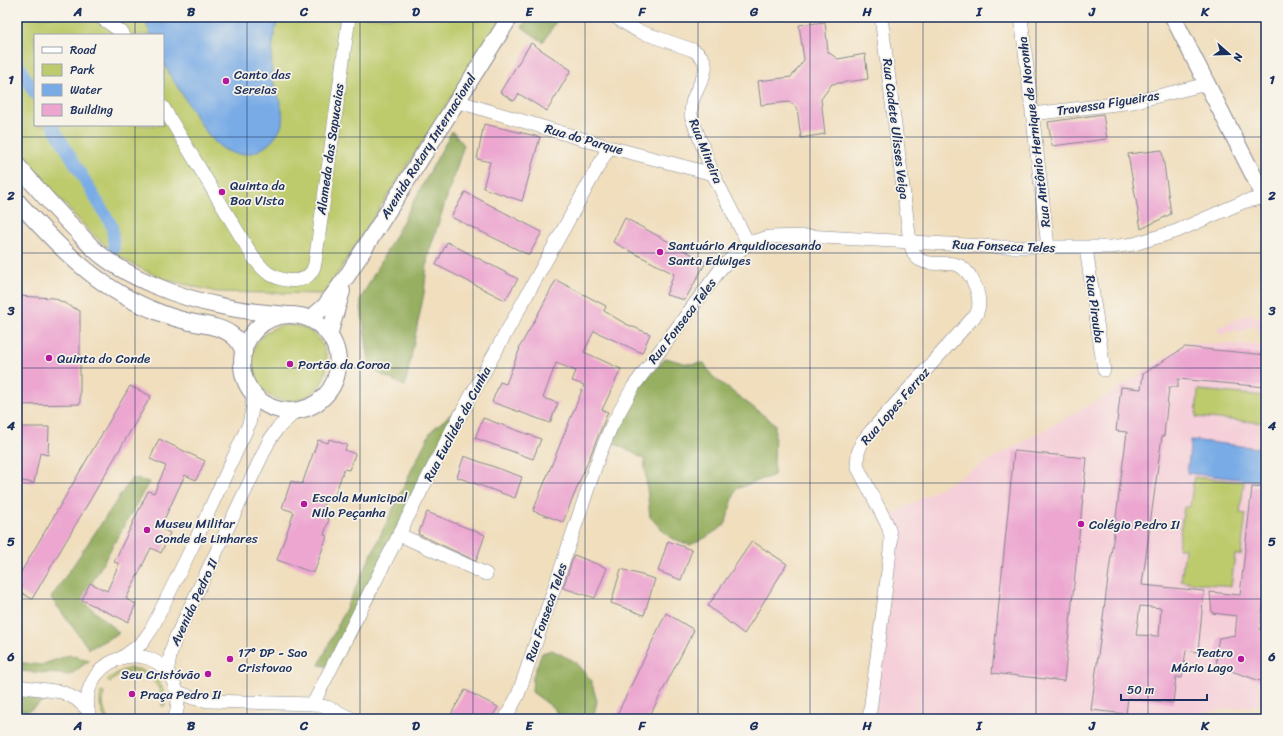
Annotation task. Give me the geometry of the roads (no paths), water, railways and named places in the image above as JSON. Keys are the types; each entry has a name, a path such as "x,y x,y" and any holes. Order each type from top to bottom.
{"main road":[{"name":"Avenida Rotary Internacional","path":"310,319 325,306 347,276 510,17"},
{"path":"1173,17 1266,198"},
{"path":"17,165 46,199 94,250 119,267 141,279 178,294 221,306 288,315"},
{"path":"17,201 59,247 92,275 125,297 156,311 186,321 219,328 232,335 239,341 244,352"},
{"name":"Avenida Rotary Internacional","path":"330,335 347,276"},
{"path":"232,335 246,328 250,318 250,311"},
{"name":"Avenida Pedro II","path":"288,315 301,316 310,319 321,326 330,335 336,350 338,358 337,373 334,382 319,402 304,409 296,411 283,411 270,407 264,404 248,387 244,373 243,359 248,340 256,330 266,322 278,317 288,315"}],"street":[{"path":"100,17 123,34"},
{"path":"120,17 123,34"},
{"name":"Alameda das Sapucaias","path":"164,109 253,257 261,267 275,277 298,280 306,278 313,271 315,263 349,17"},
{"name":"Rua Mineira","path":"615,17 638,31 693,50 701,54 704,59 706,65 691,107 691,116 713,174 748,243"},
{"name":"Rua Cadete Ulisses Veiga","path":"881,17 910,242"},
{"name":"Rua Antônio Hernique de Noronha","path":"1021,17 1048,247"},
{"name":"Travessa Figueiras","path":"1032,114 1133,102 1207,84"},
{"name":"Rua do Parque","path":"456,101 609,147 713,174"},
{"name":"Rua Euclides da Cunha","path":"313,704 452,430 609,147"},
{"name":"Rua Fonseca Teles","path":"505,719 518,695 599,456 611,427 633,387 722,267 748,243 770,237 805,236 1001,247 1111,247 1134,244 1177,230 1243,202 1266,198"},
{"name":"Rua Lopes Ferraz","path":"869,719 891,539 886,522 857,466 858,453 862,442 870,432 972,320 977,313 979,305 977,291 969,276 960,266 930,263 920,260 914,254 910,242"},
{"name":"Rua Pirauba","path":"1086,248 1104,370"},
{"name":"Avenida Pedro II","path":"123,657 142,643 151,630 196,539 249,424 253,393"},
{"name":"Avenida Pedro II","path":"167,672 170,652 175,639 212,564 261,456 277,429 296,411"},
{"path":"400,535 486,574"},
{"path":"89,715 87,699 89,688 99,670 107,664 123,657 135,656 149,659 159,665 167,672 172,680 178,702 174,719"},
{"path":"17,686 62,692 76,699 89,715"},
{"path":"176,691 193,698 209,701 313,704 327,707 353,719"}],"water":[{"path":"143,17 246,17 248,19 252,17 278,17 273,46 272,74 281,107 282,121 281,127 274,139 259,150 245,154 236,154 228,151 215,142 198,120 165,66 164,34 151,34"},
{"path":"1191,440 1266,449 1266,482 1187,473"}],"waterway":[{"path":"17,62 34,92"},
{"path":"53,126 112,226 114,248"}],"place":[{"name":"Canto das Sereias","path":"226,81"},
{"name":"Quinta da Boa Vista","path":"222,192"},
{"name":"Santuário Arquidiocesando Santa Edwiges","path":"660,252"},
{"name":"Quinta do Conde","path":"49,358"},
{"name":"Portão da Coroa","path":"290,364"},
{"name":"Escola Municipal Nilo Peçanha","path":"304,504"},
{"name":"Colégio Pedro II","path":"1081,524"},
{"name":"Museu Militar Conde de Linhares","path":"147,530"},
{"name":"17º DP - Sao Cristovao","path":"230,659"},
{"name":"Teatro Mário Lago","path":"1241,659"},
{"name":"Seu Cristóvão","path":"208,674"},
{"name":"Praça Pedro II","path":"132,694"}]}
